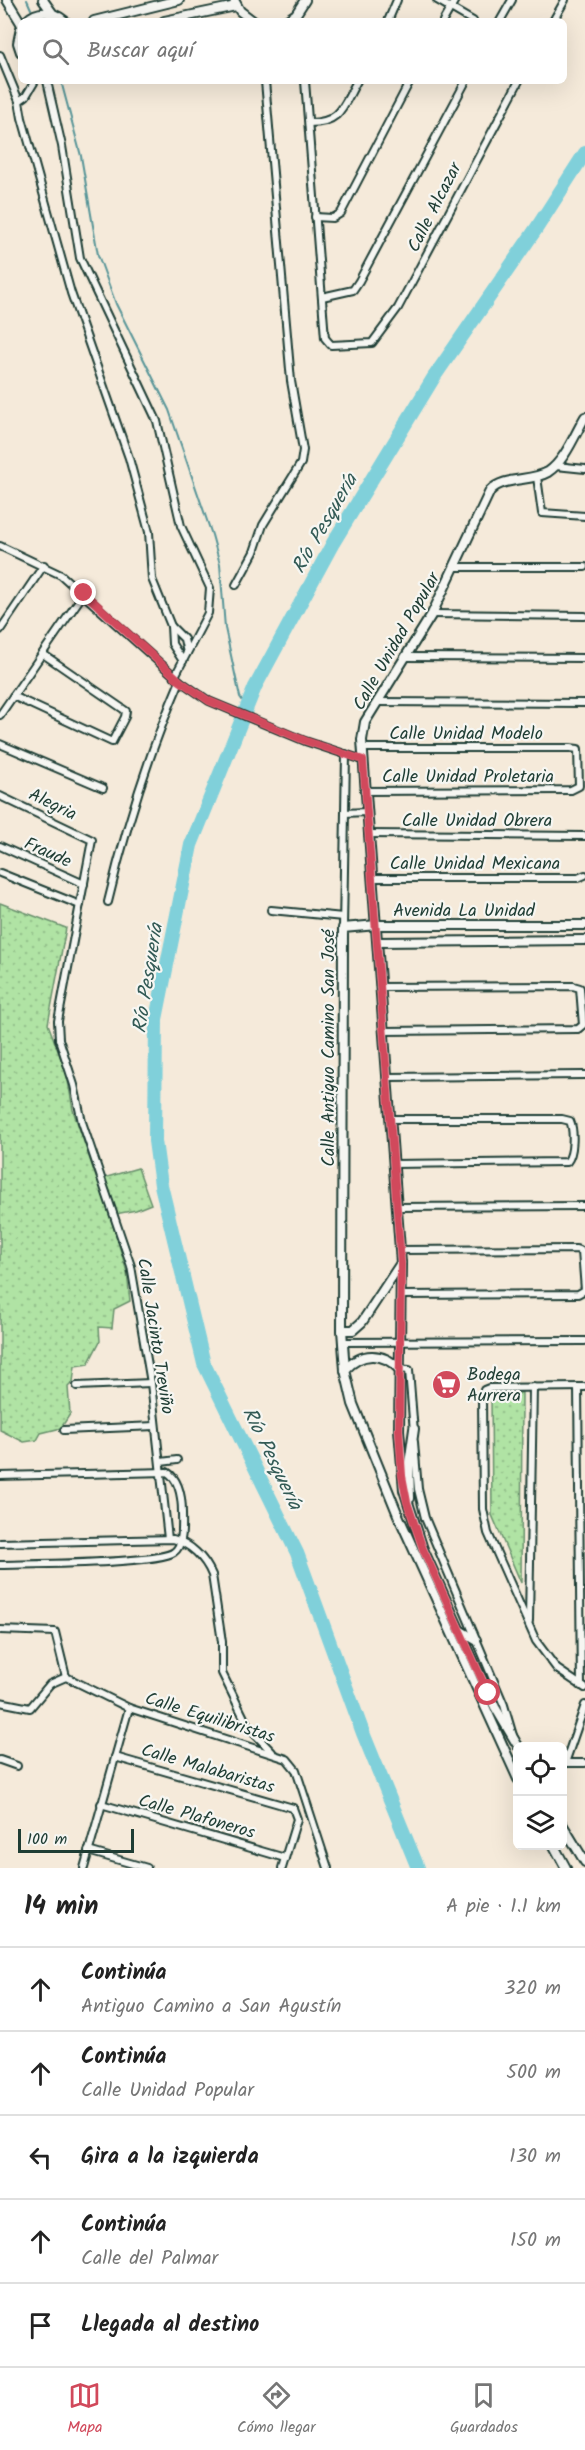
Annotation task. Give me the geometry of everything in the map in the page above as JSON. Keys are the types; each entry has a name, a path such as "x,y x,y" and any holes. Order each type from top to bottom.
{"street":[{"path":"7,0 18,20"},
{"path":"43,0 53,14 60,18"},
{"path":"105,18 179,0"},
{"path":"290,18 296,14 305,0"},
{"path":"389,18 398,0"},
{"path":"437,0 468,18"},
{"path":"445,18 455,0"},
{"path":"502,18 512,0"},
{"path":"555,18 565,0"},
{"path":"176,18 235,3 248,18"},
{"path":"32,18 42,13 53,14"},
{"path":"0,55 18,101 70,293 142,503 149,532 152,579 171,626 172,644 183,662"},
{"path":"18,101 26,96 33,84"},
{"path":"48,84 62,146 80,258 157,421 181,526 210,588 208,613 183,662 125,827 108,902"},
{"path":"236,585 255,552 263,525 301,463 303,450 291,381 265,84"},
{"path":"305,84 322,297 353,290 464,84"},
{"path":"309,123 328,122 339,114 355,84"},
{"path":"315,217 333,218 341,213 408,84"},
{"name":"Calle Alcazar","path":"322,297 325,338 328,344 372,342 398,308 517,84"},
{"path":"585,418 556,466 537,477 542,513 549,516 585,516"},
{"path":"556,466 585,469"},
{"name":"Calle Unidad Popular","path":"411,1515 402,1476 399,1369 401,1263 377,925 364,791 365,722 432,614 494,486 537,477"},
{"path":"0,546 44,565 84,593 178,679 218,705 306,741 363,760"},
{"path":"0,630 44,565"},
{"path":"456,567 585,567"},
{"path":"0,715 84,593"},
{"path":"432,614 583,616"},
{"path":"171,626 184,639 187,653"},
{"path":"13,696 112,742 126,711 43,654"},
{"path":"406,657 582,658"},
{"path":"377,702 585,703"},
{"path":"0,744 103,788"},
{"name":"Calle Unidad Modelo","path":"363,748 578,749 579,786 571,790"},
{"name":"Calle Antiguo Camino San José","path":"346,754 343,916 342,1330 345,1370 353,1404 398,1515 513,1768"},
{"name":"Calle Unidad Proletaria","path":"364,791 571,790"},
{"name":"Alegria","path":"0,796 92,840"},
{"path":"345,813 366,812"},
{"name":"Calle Unidad Obrera","path":"368,834 585,836"},
{"name":"Calle Jacinto Treviño","path":"92,840 58,1021 59,1039 82,1122 104,1181 131,1266 151,1383 168,1539"},
{"name":"Fraude","path":"0,846 84,884"},
{"path":"0,873 80,905"},
{"name":"Calle Unidad Mexicana","path":"372,878 578,878 585,875"},
{"path":"271,910 343,916"},
{"name":"Avenida La Unidad","path":"343,928 377,925 585,925"},
{"name":"Avenida La Unidad","path":"378,942 585,940"},
{"path":"381,987 573,986 582,991 583,1025 578,1029 384,1031"},
{"path":"388,1077 585,1075"},
{"path":"391,1119 562,1119 570,1120 572,1127 571,1158 563,1162 393,1164"},
{"path":"397,1207 585,1206"},
{"path":"400,1250 579,1250 584,1257 583,1292 402,1295"},
{"path":"342,1330 353,1330 362,1322 401,1263"},
{"path":"342,1342 585,1341"},
{"path":"345,1370 357,1359 372,1355 388,1360 399,1369 409,1371 420,1505 438,1553 508,1714 516,1742"},
{"path":"77,1386 151,1383"},
{"path":"529,1624 533,1387"},
{"path":"582,1387 583,1687 562,1674 546,1657 497,1556 486,1525 483,1509 482,1396 483,1390 489,1388 582,1387"},
{"path":"64,1430 155,1426"},
{"path":"414,1430 409,1464 411,1515 495,1707 515,1742"},
{"path":"161,1462 177,1460"},
{"path":"0,1476 161,1471 171,1474 179,1488 182,1507 180,1541 175,1552 160,1556 0,1565"},
{"path":"0,1543 168,1539 180,1541 201,1557 212,1575 222,1642 222,1673 249,1728 272,1752"},
{"path":"0,1630 55,1632 66,1677"},
{"path":"461,1631 476,1640"},
{"path":"0,1702 30,1708 50,1684 66,1677 129,1708 84,1868"},
{"path":"567,1755 585,1705"},
{"name":"Calle Equilibristas","path":"129,1708 281,1756 292,1764 306,1803"},
{"path":"242,1743 249,1728"},
{"name":"Calle Malabaristas","path":"115,1757 293,1808"},
{"path":"0,1760 17,1766"},
{"path":"567,1763 585,1763"},
{"path":"282,1868 297,1818 293,1808 306,1803 328,1868"},
{"name":"Calle Plafoneros","path":"101,1804 285,1858"},
{"path":"297,1818 310,1814"},
{"path":"567,1832 585,1862"},
{"path":"557,1850 566,1868"},
{"path":"88,1851 147,1868"}],"green space":[{"path":"0,903 66,928 48,1024 67,1075 73,1110 97,1180 138,1168 151,1204 136,1210 110,1215 127,1272 130,1301 114,1309 112,1328 99,1327 100,1341 88,1364 75,1366 73,1382 68,1387 70,1414 61,1428 41,1433 37,1440 24,1442 0,1430"},
{"path":"491,1393 522,1393 521,1583 492,1515"}],"waterway":[{"path":"27,0 31,9"},
{"path":"62,84 81,156 98,255 116,304 169,410 212,535 220,564 225,628 240,697 247,707"},
{"name":"Río Pesquería","path":"418,1868 363,1733 297,1553 204,1364 161,1185 155,1141 156,1019 191,845 255,687 333,543 434,377 536,229 585,153"}],"place":[{"name":"Bodega Aurrera","path":"446,1384"}],"route":[{"path":"84,593 180,681 209,701 306,741 363,760 401,1263 399,1430 402,1476 407,1502 423,1549 488,1693"}]}
